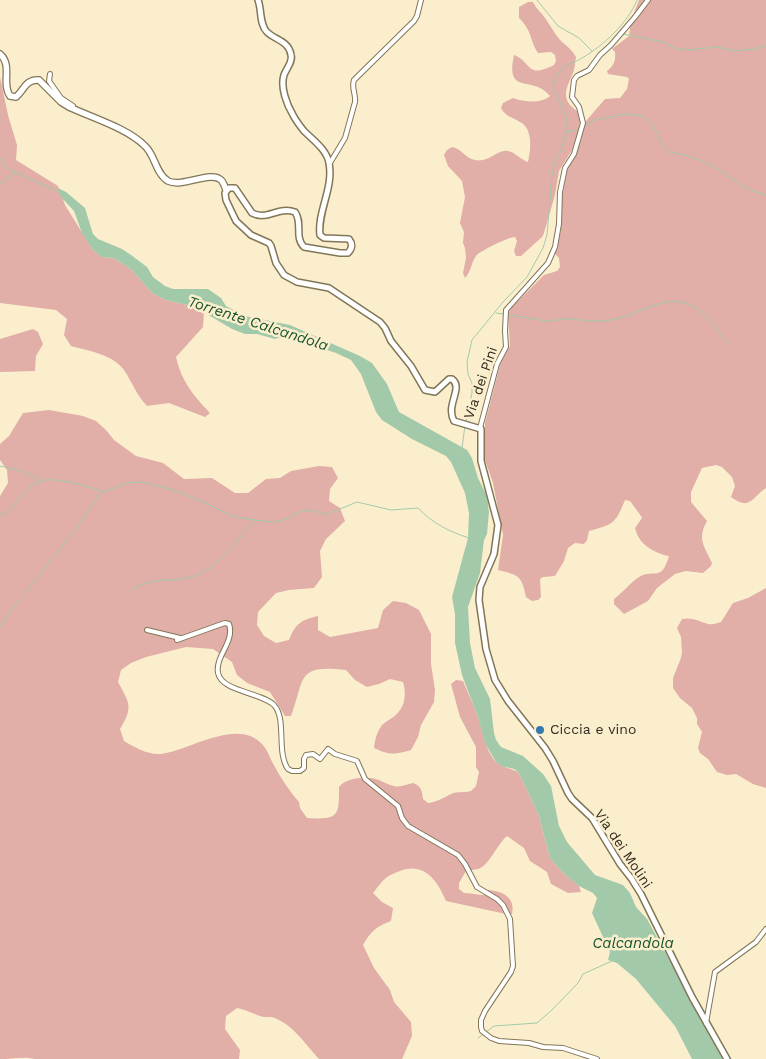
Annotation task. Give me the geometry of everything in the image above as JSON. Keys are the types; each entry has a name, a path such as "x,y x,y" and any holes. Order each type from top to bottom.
{"main road":[{"path":"0,54 6,60 6,88 10,96 16,97 27,84 36,80 42,82 61,102 136,138 150,152 165,179 176,183 214,177 221,180 226,190"}],"street":[{"path":"226,190 236,189 255,215 264,215 282,210 295,212 298,219 299,239 304,247 345,254 351,249 352,244 349,239 324,238 320,232 330,182 330,163 320,147 303,130 291,113 282,85 283,77 292,58 290,48 265,30 258,0"},
{"path":"330,163 345,138 356,97 352,87 354,80 414,20 418,14 421,0"},
{"name":"Via dei Pini","path":"226,190 226,200 236,221 251,235 269,243 276,262 284,275 297,282 329,288 380,322 391,341 411,366 425,390 435,392 448,379 454,380 456,388 451,416 454,421 479,428 497,364 506,347 506,310 548,263 555,247 559,224 560,192 565,168 574,154 583,123 579,107 572,97 574,80 577,76 588,70 648,0"},
{"path":"50,74 49,80 61,98 80,112"},
{"name":"Via dei Molini","path":"479,428 482,433 481,461 498,525 494,554 480,587 478,600 486,649 496,680 508,701 545,748 572,799 592,818 641,894 692,998 727,1059"},
{"path":"177,640 218,625 229,624 231,630 230,637 218,667 219,676 228,685 269,701 276,708 280,722 284,757 288,769 300,771 304,768 306,755 313,754 320,759 323,758 328,749 335,754 357,761 365,779 398,806 402,818 408,826 458,855 477,887 498,899 504,905 510,919 514,966 481,1020 480,1027 484,1033 499,1041 563,1048 597,1059"},
{"path":"146,630 157,634 182,638"},
{"path":"706,1023 715,972 756,942 766,928"}],"shaded area":[{"path":"639,0 766,0 766,488 750,502 742,503 731,497 735,486 732,477 722,467 716,465 702,468 691,492 691,502 707,521 702,538 712,563 711,566 703,573 686,571 675,574 657,588 648,601 624,614 614,604 614,599 639,577 660,572 669,556 658,553 640,539 635,528 642,518 630,501 625,500 613,522 604,527 589,531 584,544 575,543 568,548 564,561 555,576 540,579 541,597 538,600 532,601 526,597 521,581 515,575 498,570 503,535 493,483 485,460 485,423 500,365 510,346 508,314 512,307 544,275 557,271 560,267 559,258 555,254 561,231 562,198 567,169 575,155 586,121 605,99 620,98 627,89 629,79 627,77 608,74 607,71 615,60 615,52 612,49 629,36 631,20"},
{"path":"528,2 533,2 557,36 576,57 566,98 577,111 580,122 578,132 572,150 559,171 555,195 543,236 521,256 516,256 514,251 517,241 515,237 488,248 476,256 465,278 463,273 466,258 463,243 464,232 460,223 465,197 462,181 448,166 444,155 452,147 472,159 485,160 500,152 508,151 528,162 530,140 527,129 520,122 507,115 501,108 503,103 513,98 532,101 546,99 550,96 536,86 517,81 513,76 512,68 514,55 534,70 545,69 554,65 556,61 555,55 551,52 538,53 527,27 519,18 519,7"},
{"path":"0,77 17,145 16,160 58,186 65,205 93,250 101,257 113,258 131,269 152,293 166,300 195,307 204,312 203,327 176,357 178,366 189,388 210,413 205,417 169,403 147,406 124,370 113,360 100,354 71,346 64,335 67,319 56,310 0,303"},
{"path":"33,329 38,332 43,344 36,356 35,371 0,372 0,339"},
{"path":"49,410 83,416 96,421 114,440 136,456 163,463 184,479 212,478 235,493 248,493 266,479 280,478 291,471 319,466 332,467 338,478 330,489 329,501 340,508 345,521 326,539 320,551 322,577 314,588 276,593 258,612 257,625 264,636 276,643 289,640 300,623 318,616 318,630 330,637 378,628 383,610 393,601 406,603 419,610 431,634 431,664 435,690 434,702 421,725 418,737 411,750 392,754 374,748 376,736 382,725 400,711 404,702 403,682 390,679 367,687 355,680 346,670 318,669 305,676 291,716 285,716 270,692 247,683 237,675 232,662 213,649 186,647 146,657 131,663 121,670 118,682 128,705 127,715 120,729 124,741 146,752 160,754 226,735 240,734 252,737 266,749 273,764 299,802 300,808 307,818 326,818 335,814 338,804 339,787 347,781 358,778 379,780 396,786 413,783 421,789 423,799 428,803 440,800 453,793 471,791 476,786 479,772 476,767 476,747 460,717 451,684 456,680 463,681 489,751 495,761 519,773 539,816 550,858 563,873 579,886 581,892 568,893 551,884 547,872 530,861 524,848 507,836 486,864 478,869 466,871 459,883 459,889 464,893 479,895 484,895 488,890 499,892 510,900 513,908 512,914 446,901 434,880 423,871 416,869 400,871 384,880 373,893 382,902 393,908 391,921 374,930 363,945 374,968 390,990 394,1002 411,1022 412,1036 402,1059 319,1059 299,1036 282,1021 273,1017 262,1017 237,1008 226,1016 225,1029 240,1050 239,1059 0,1059 0,496 8,483 7,470 0,460 0,444 9,436 23,413"},
{"path":"766,588 766,788 753,784 736,774 727,775 717,772 708,759 700,753 698,748 702,732 697,724 697,718 692,708 680,698 673,688 673,678 682,652 681,637 677,628 682,619 692,619 710,624 721,622 733,603 748,598"}],"water":[{"name":"Calcandola","path":"58,188 66,192 85,208 93,234 98,239 131,255 147,267 153,277 165,286 173,289 208,289 221,298 226,306 245,316 290,325 360,356 372,363 387,384 399,412 467,450 487,496 489,512 480,573 468,607 470,643 475,668 490,699 496,740 501,747 523,756 543,774 551,786 559,826 567,842 595,875 623,885 630,893 636,907 647,919 723,1059 692,1059 675,1026 636,979 617,963 608,960 610,952 592,913 597,898 593,893 579,886 563,873 550,858 539,816 519,773 496,762 485,743 478,717 462,675 455,643 455,614 452,597 468,538 469,513 465,493 451,462 446,456 412,439 382,420 376,412 361,374 351,360 336,353 284,336 275,339 257,334 245,334 232,329 195,307 166,300 152,293 131,269 113,258 101,257 93,250 82,233 74,211 61,197"}],"waterway":[{"path":"537,0 558,26 579,38 592,51"},
{"path":"466,422 472,393 472,383 468,374 467,362 472,340 503,302 527,277 543,248 547,235 552,175 567,130 567,120 557,95 553,90 555,79 564,67 590,53 614,33 628,17 637,0"},
{"path":"623,34 663,42 674,48 686,50 717,47 735,51 766,46"},
{"path":"582,128 595,120 625,114 643,116 654,127 661,142 669,152 703,161 748,188 766,195"},
{"path":"568,132 581,129"},
{"name":"Torrente Calcandola","path":"0,159 8,169 59,192"},
{"path":"0,184 15,173"},
{"path":"508,315 546,321 569,319 605,321 621,318 661,303 681,302 691,305 703,313 729,343"},
{"path":"496,313 503,314"},
{"path":"462,449 465,425"},
{"path":"0,466 22,471"},
{"path":"25,472 40,480"},
{"path":"0,515 9,511 29,488 41,481 63,481 102,491"},
{"path":"23,596 101,493 127,483 141,482 174,490 232,516 273,522 287,519 299,512 313,510 325,515 357,502 391,510 418,508 442,526 469,538"},
{"path":"131,590 152,581 187,578 208,569 225,555 253,521"},
{"path":"0,626 20,599"},
{"path":"478,1038 494,1026 537,1023 578,983 583,974 612,961"}],"place":[{"name":"Ciccia e vino","path":"540,730"}]}
